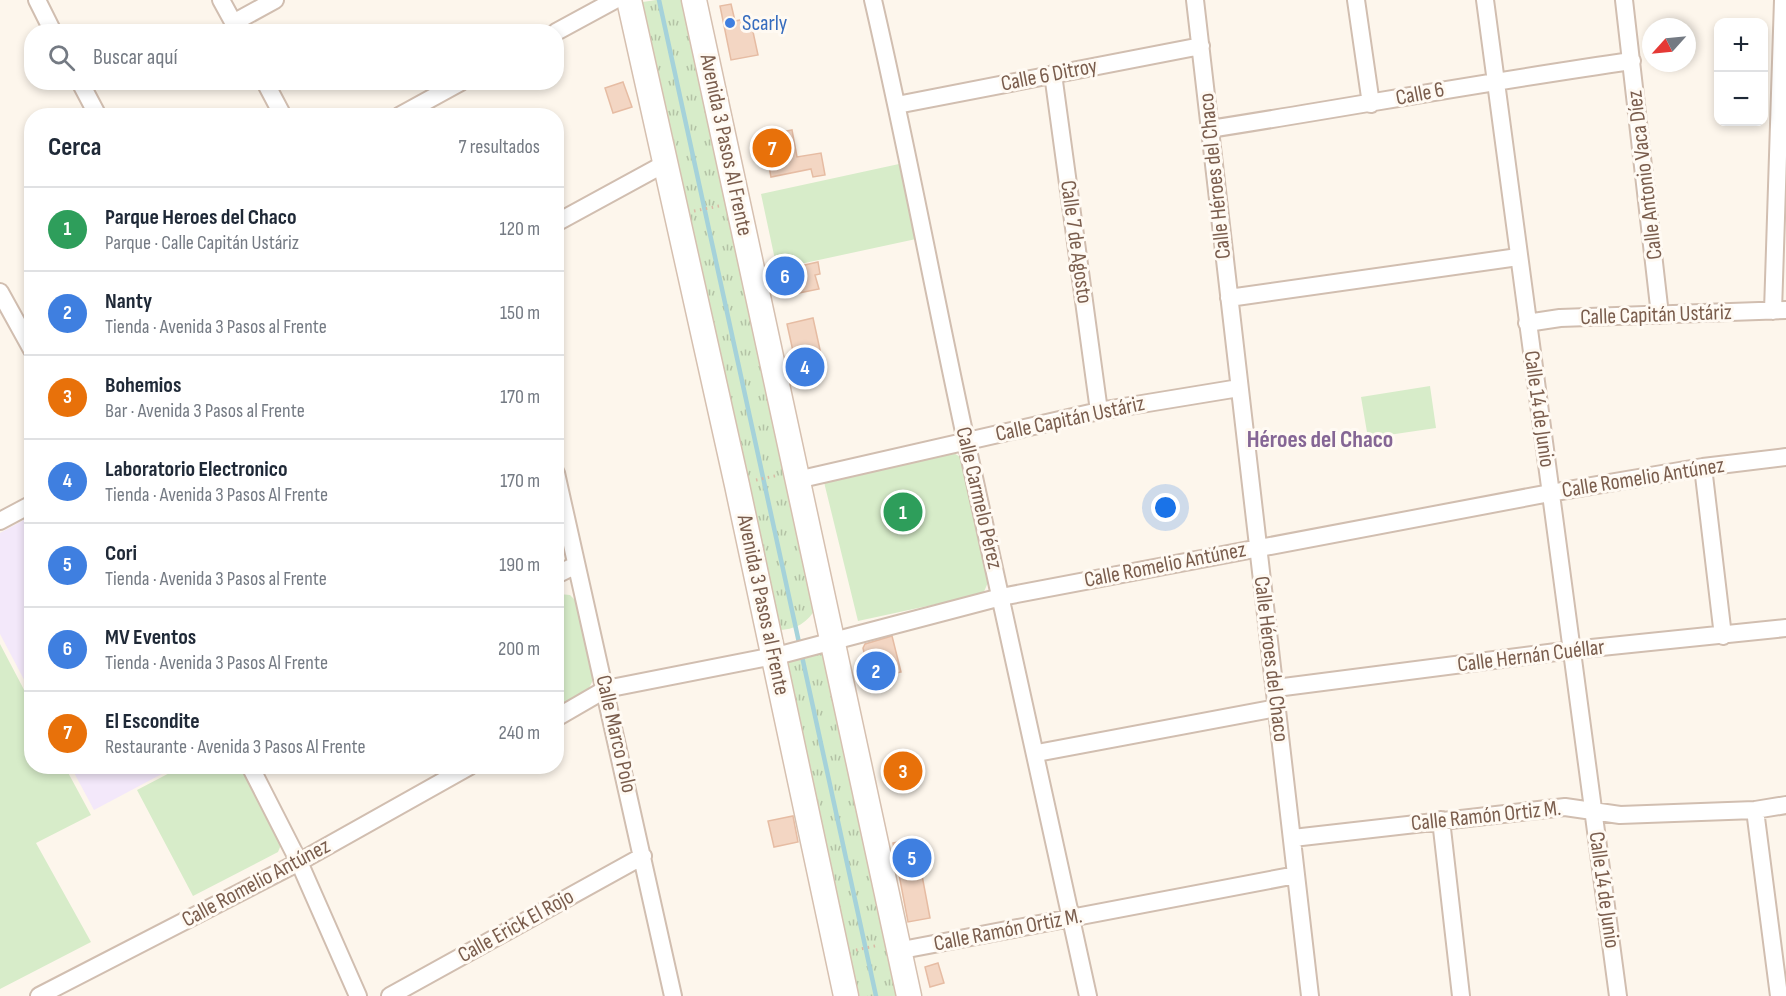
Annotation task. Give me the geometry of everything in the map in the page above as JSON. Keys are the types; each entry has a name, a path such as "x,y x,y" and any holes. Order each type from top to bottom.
{"main road":[{"path":"629,0 666,163 684,214"},
{"name":"Avenida 3 Pasos Al Frente","path":"694,0 797,480 824,643"},
{"name":"Avenida 3 Pasos al Frente","path":"684,214 778,655 840,995"},
{"path":"824,643 888,948 909,996"}],"street":[{"path":"37,0 49,24"},
{"path":"221,0 234,24"},
{"path":"240,24 275,0"},
{"path":"564,28 615,0"},
{"name":"Calle Carmelo Pérez","path":"873,0 897,105 966,441 1037,753 1088,996"},
{"name":"Calle Héroes del Chaco","path":"1195,0 1256,548 1276,688 1310,996"},
{"path":"1356,0 1371,104"},
{"name":"Calle 14 de Junio","path":"1485,0 1494,81 1618,996"},
{"name":"Calle Antonio Vaca Díez","path":"1624,0 1660,315"},
{"path":"1780,310 1783,0"},
{"name":"Calle 6 Ditroy","path":"897,105 1200,46"},
{"name":"Calle 6","path":"1210,129 1371,104 1494,81 1632,61"},
{"name":"Calle 7 de Agosto","path":"1053,74 1099,411"},
{"path":"84,90 94,108"},
{"path":"269,90 279,108"},
{"path":"414,108 446,90"},
{"path":"564,219 666,163"},
{"path":"1229,298 1518,256"},
{"path":"0,292 24,336"},
{"name":"Calle Capitán Ustáriz","path":"1527,323 1560,318 1780,310"},
{"name":"Calle Capitán Ustáriz","path":"797,480 1099,411 1239,388"},
{"name":"Calle Romelio Antúnez","path":"564,713 606,689 778,655 1001,597 1550,493 1703,467 1786,457"},
{"path":"1703,467 1723,636"},
{"path":"0,521 24,508"},
{"name":"Calle Marco Polo","path":"564,510 673,996"},
{"path":"564,571 576,565"},
{"name":"Calle Hernán Cuéllar","path":"1276,688 1572,650 1786,628"},
{"path":"1037,753 1277,708"},
{"path":"254,774 299,862 358,996"},
{"name":"Calle Romelio Antúnez","path":"39,996 299,862 444,774"},
{"name":"Calle Ramón Ortiz M.","path":"1293,838 1565,807 1620,815 1755,810 1786,806"},
{"path":"1755,810 1779,996"},
{"path":"1441,820 1461,996"},
{"name":"Calle Erick El Rojo","path":"390,996 643,856"},
{"name":"Calle Ramón Ortiz M.","path":"888,948 1071,918 1296,875"}],"path":[{"path":"684,214 709,208"},
{"path":"851,951 888,948"}],"shaded area":[{"path":"24,520 24,680 0,634 0,533"},
{"path":"75,774 162,774 94,810"}],"green space":[{"path":"682,0 686,6 817,606 810,617 790,629 776,630 636,3"},
{"path":"899,164 916,239 777,269 761,194"},
{"path":"1430,386 1436,428 1368,438 1361,397"},
{"path":"951,451 963,459 989,580 983,594 858,621 823,478"},
{"path":"564,594 570,595 576,601 593,680 588,690 564,702"},
{"path":"0,644 24,690 24,774 69,774 91,815 36,843 91,942 0,989"},
{"path":"821,653 829,661 902,996 854,996 782,664"},
{"path":"168,774 251,774 283,840 278,852 193,896 137,790"}],"building":[{"path":"731,4 735,21 750,18 758,55 731,60 720,6"},
{"path":"623,82 632,107 613,113 605,88"},
{"path":"792,130 797,157 821,153 825,175 813,177 811,169 771,177 763,136"},
{"path":"818,262 820,274 815,275 819,289 784,296 778,271"},
{"path":"813,318 824,368 798,374 787,324"},
{"path":"892,636 901,672 870,679 863,648 865,644"},
{"path":"916,754 922,780 891,787 885,761"},
{"path":"793,816 798,842 774,847 768,821"},
{"path":"915,838 930,918 908,922 893,843"},
{"path":"938,963 944,983 930,987 925,967"}],"waterway":[{"path":"659,0 876,996"}],"place":[{"name":"Scarly","path":"730,23"},
{"name":"El Escondite","path":"772,148"},
{"name":"MV Eventos","path":"785,276"},
{"name":"Laboratorio Electronico","path":"805,367"},
{"name":"Parque Heroes del Chaco","path":"903,512"},
{"name":"Nanty","path":"876,671"},
{"name":"Bohemios","path":"903,771"},
{"name":"Cori","path":"912,858"}],"district":[{"name":"Héroes del Chaco","path":"1320,439"}]}
